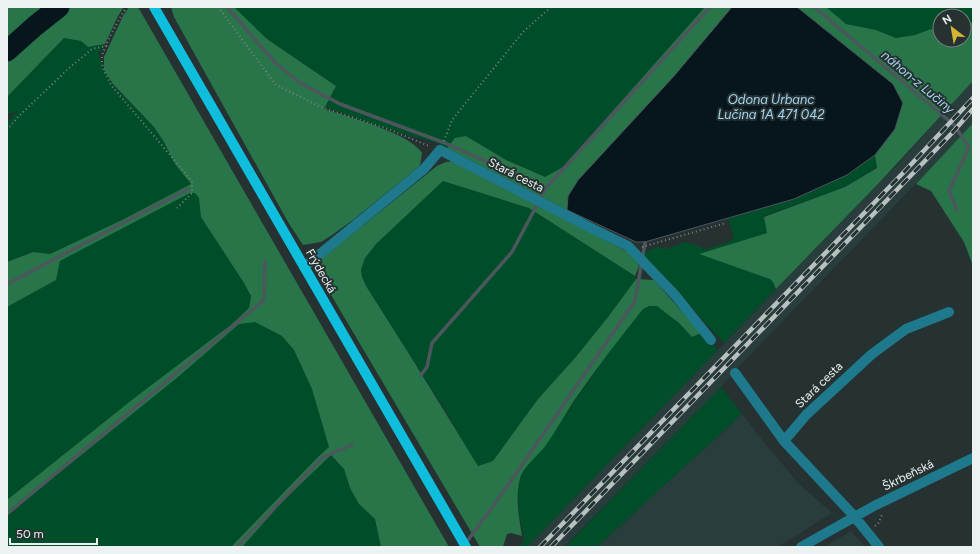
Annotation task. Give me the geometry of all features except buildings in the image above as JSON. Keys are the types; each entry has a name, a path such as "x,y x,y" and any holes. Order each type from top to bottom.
{"main road":[{"name":"Frýdecká","path":"154,7 466,547"}],"street":[{"name":"Stará cesta","path":"440,150 628,246 675,295 711,340"},
{"path":"304,267 424,169 440,150"},
{"name":"Stará cesta","path":"784,441 806,415 872,354 906,329 949,312"},
{"path":"735,373 784,441 854,516 879,547"},
{"name":"Škrbeňská","path":"801,547 854,516 973,458"}],"path":[{"path":"127,7 121,15 102,57 103,69 111,85 192,181 192,193 177,208"},
{"path":"218,7 276,85 321,107 388,129 440,150 452,120 523,32 551,7"},
{"path":"7,130 51,86 86,54 92,49 107,46"},
{"path":"631,250 726,223"},
{"path":"867,532 878,524 881,516 888,512"}],"shaded area":[{"path":"973,81 973,123 959,139 746,359 721,387 564,547 527,547 897,165"},
{"path":"742,414 799,484 832,513 778,547 597,547"},
{"path":"851,531 865,547 825,547"}],"green space":[{"path":"7,7 124,7 118,16 105,44 88,47 81,41 64,38 7,97"},
{"path":"129,7 138,7 449,547 381,547 375,519 359,504 350,488 344,469 331,455 282,502 242,547 231,547 329,447 312,389 294,350 282,336 255,322 239,324 178,377 7,515 7,500 133,399 232,324 249,308 251,296 201,217 199,198 195,193 190,193 60,261 56,280 7,307 7,262 33,252 50,254 122,220 191,184 175,164 164,142 154,127 113,84 104,70 104,57 123,16"},
{"path":"171,7 234,7 267,39 336,86 324,109 378,126 405,139 422,153 420,166 332,235 321,242 303,245 288,222 174,17"},
{"path":"234,7 705,7 563,167 545,177 506,160 466,136 447,148 437,143 397,132 325,107 336,86 267,39"},
{"path":"705,7 732,7 674,76 568,196 567,210 447,148 455,138 466,136 506,160 545,177 563,167"},
{"path":"797,7 826,7 846,24 876,30 896,38 915,35 931,29 932,48 972,48 973,21 973,81 878,184 776,289 770,279 699,254 767,233 764,217 845,187 877,168 875,155 895,129 893,84"},
{"path":"826,7 973,7 972,22 972,8 932,8 932,29 915,35 896,38 876,30 846,24"},
{"path":"64,38 81,41 88,47 105,44 98,55 112,84 154,127 164,142 175,164 191,184 122,220 50,254 33,252 7,262 7,122 18,111 7,115 7,97"},
{"path":"973,123 973,266 964,242 931,191 916,184"},
{"path":"875,155 877,167 845,187 764,216 767,233 700,254 770,279 776,289 724,343 670,282 641,254 657,247 667,249 685,242 702,247 703,250 726,243 734,238 728,218 794,199 815,190 847,175"},
{"path":"454,161 630,253 637,261 639,266 635,276 529,208 443,181 376,244 365,258 361,270 366,286 478,466 493,461 538,399 575,358 636,279 654,280 701,333 692,337 679,323 657,306 649,306 643,309 581,390 546,445 521,475 518,493 518,508 522,536 511,533 507,534 503,547 480,547 324,283 321,275 322,258 437,166 446,162"},
{"path":"443,181 529,208 635,276 636,279 575,358 538,399 493,461 477,466 448,415 366,286 362,277 361,269 365,258 376,244"},
{"path":"190,193 196,193 199,198 201,217 251,296 249,308 232,324 133,399 7,500 7,307 56,280 60,261"},
{"path":"657,305 679,323 692,337 701,333 718,350 527,547 519,547 524,539 519,513 518,492 520,477 524,470 545,446 609,352 643,309 649,306"},
{"path":"255,321 282,336 294,350 312,389 329,447 231,547 7,547 7,515 178,377 239,324"},
{"path":"721,387 742,414 597,547 565,547"},
{"path":"331,455 344,469 350,488 359,504 375,519 381,547 242,547 282,502"}],"water":[{"name":"Odona Urbanc Lučina 1A 471 042","path":"732,7 797,7 893,84 903,103 895,129 875,155 847,175 794,199 645,242 636,242 567,210 568,196 578,180 674,76"}],"waterway":[{"path":"7,51 59,7"},
{"path":"227,7 275,63 300,83 340,104 445,143 546,188"},
{"path":"421,375 427,367 432,343 512,252 546,188 710,7"},
{"name":"náhon-z Lučiny","path":"814,7 954,125 969,147 949,191 957,210"},
{"path":"7,284 188,189"},
{"path":"465,544 499,498 635,301 645,243"},
{"path":"7,514 264,300 265,261"},
{"path":"237,547 323,457 352,445"}],"railway":[{"path":"540,547 904,172 973,98"},
{"path":"551,547 952,133 973,109"}]}
